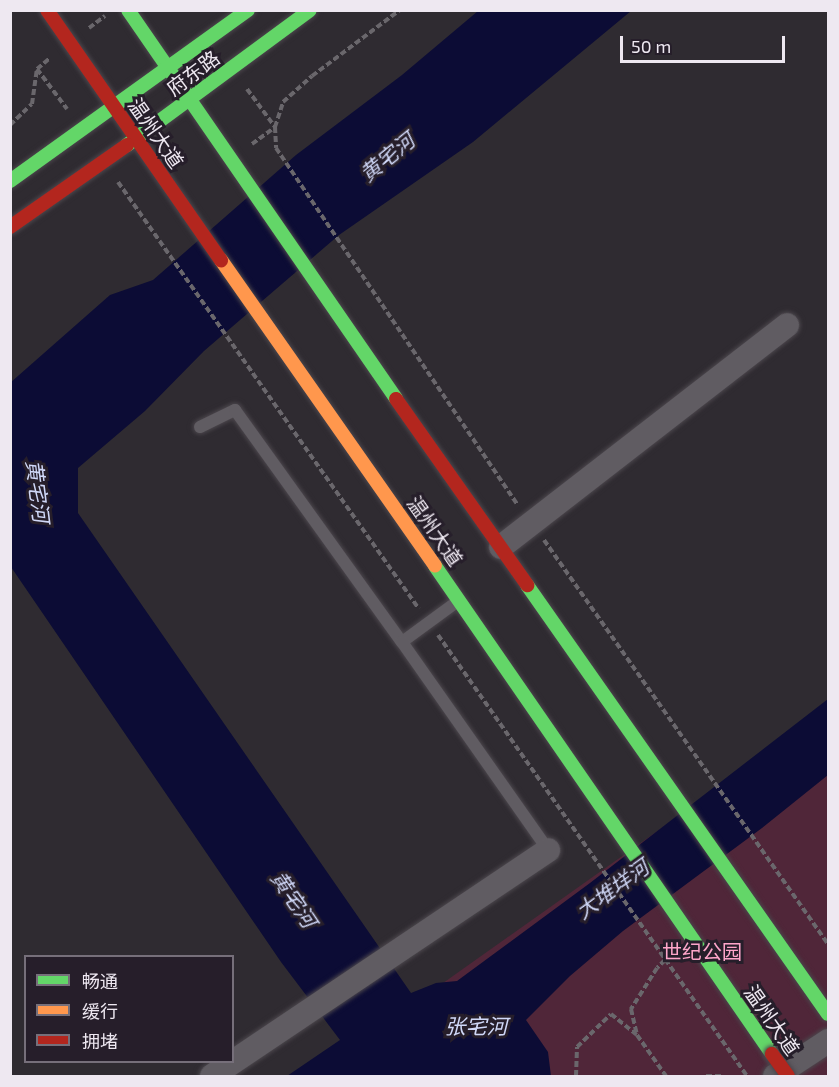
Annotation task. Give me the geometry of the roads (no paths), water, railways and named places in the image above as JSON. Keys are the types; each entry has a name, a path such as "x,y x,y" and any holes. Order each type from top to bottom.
{"main road":[{"name":"温州大道","path":"47,10 135,140 276,336 635,856 774,1065 788,1077"},
{"path":"128,10 330,304 728,868 828,1014"},
{"name":"府东路","path":"10,181 168,70 248,10"},
{"name":"府东路","path":"10,227 190,101 310,10"}],"street":[{"path":"501,547 787,325"},
{"path":"234,1062 548,850"},
{"path":"774,1065 828,1041"},
{"path":"212,1077 232,1063"}],"lane":[{"path":"200,427 235,410 548,850"},
{"path":"402,642 459,601"}],"water":[{"path":"478,11 631,11 473,142 339,235 204,351 145,411 78,468 78,513 411,993 436,983 457,981 590,883 828,699 828,775 762,828 623,931 570,976 526,1020 548,1052 551,1076 287,1076 340,1040 281,962 11,567 10,383 110,295 153,280 296,155 402,75"}],"water label":[{"name":"黄宅河","path":"387,157"},
{"name":"黄宅河","path":"38,491"},
{"name":"大堆垟河","path":"612,889"},
{"name":"黄宅河","path":"294,899"},
{"name":"张宅河","path":"476,1026"}],"park label":[{"name":"世纪公园","path":"702,951"}]}
